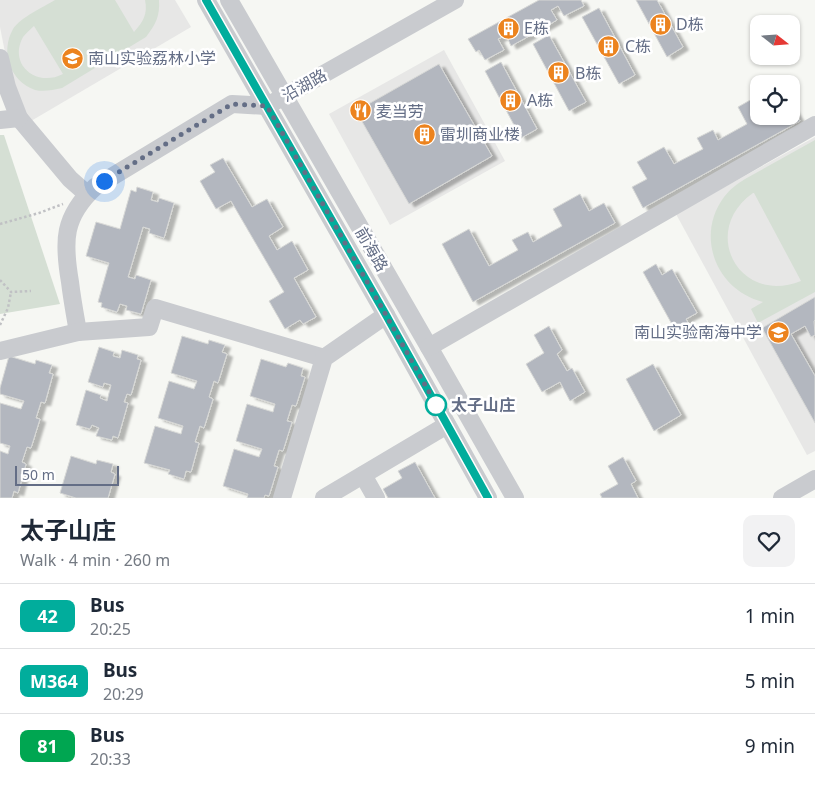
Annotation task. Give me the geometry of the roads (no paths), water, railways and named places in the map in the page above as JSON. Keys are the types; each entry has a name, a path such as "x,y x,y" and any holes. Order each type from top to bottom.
{"street":[{"name":"前海路","path":"206,0 488,498"},
{"name":"前海路","path":"229,0 515,498"},
{"name":"沿湖路","path":"78,332 66,259 66,243 70,222 87,194 104,181 232,104 267,106 455,0"},
{"path":"0,58 7,88 19,118 70,179 87,194"},
{"path":"0,120 19,118"},
{"path":"430,347 815,125"},
{"path":"0,351 78,332 149,327 154,308 324,358"},
{"path":"282,498 324,358 386,315"},
{"path":"324,498 447,425"},
{"path":"363,475 376,498"},
{"path":"782,498 815,479"}],"place":[{"name":"D栋","path":"660,24"},
{"name":"E栋","path":"508,28"},
{"name":"C栋","path":"609,46"},
{"name":"南山实验荔林小学","path":"72,58"},
{"name":"B栋","path":"559,73"},
{"name":"A栋","path":"511,100"},
{"name":"麦当劳","path":"360,111"},
{"name":"雷圳商业楼","path":"424,134"},
{"name":"南山实验南海中学","path":"778,332"},
{"name":"太子山庄","path":"436,405"}]}
